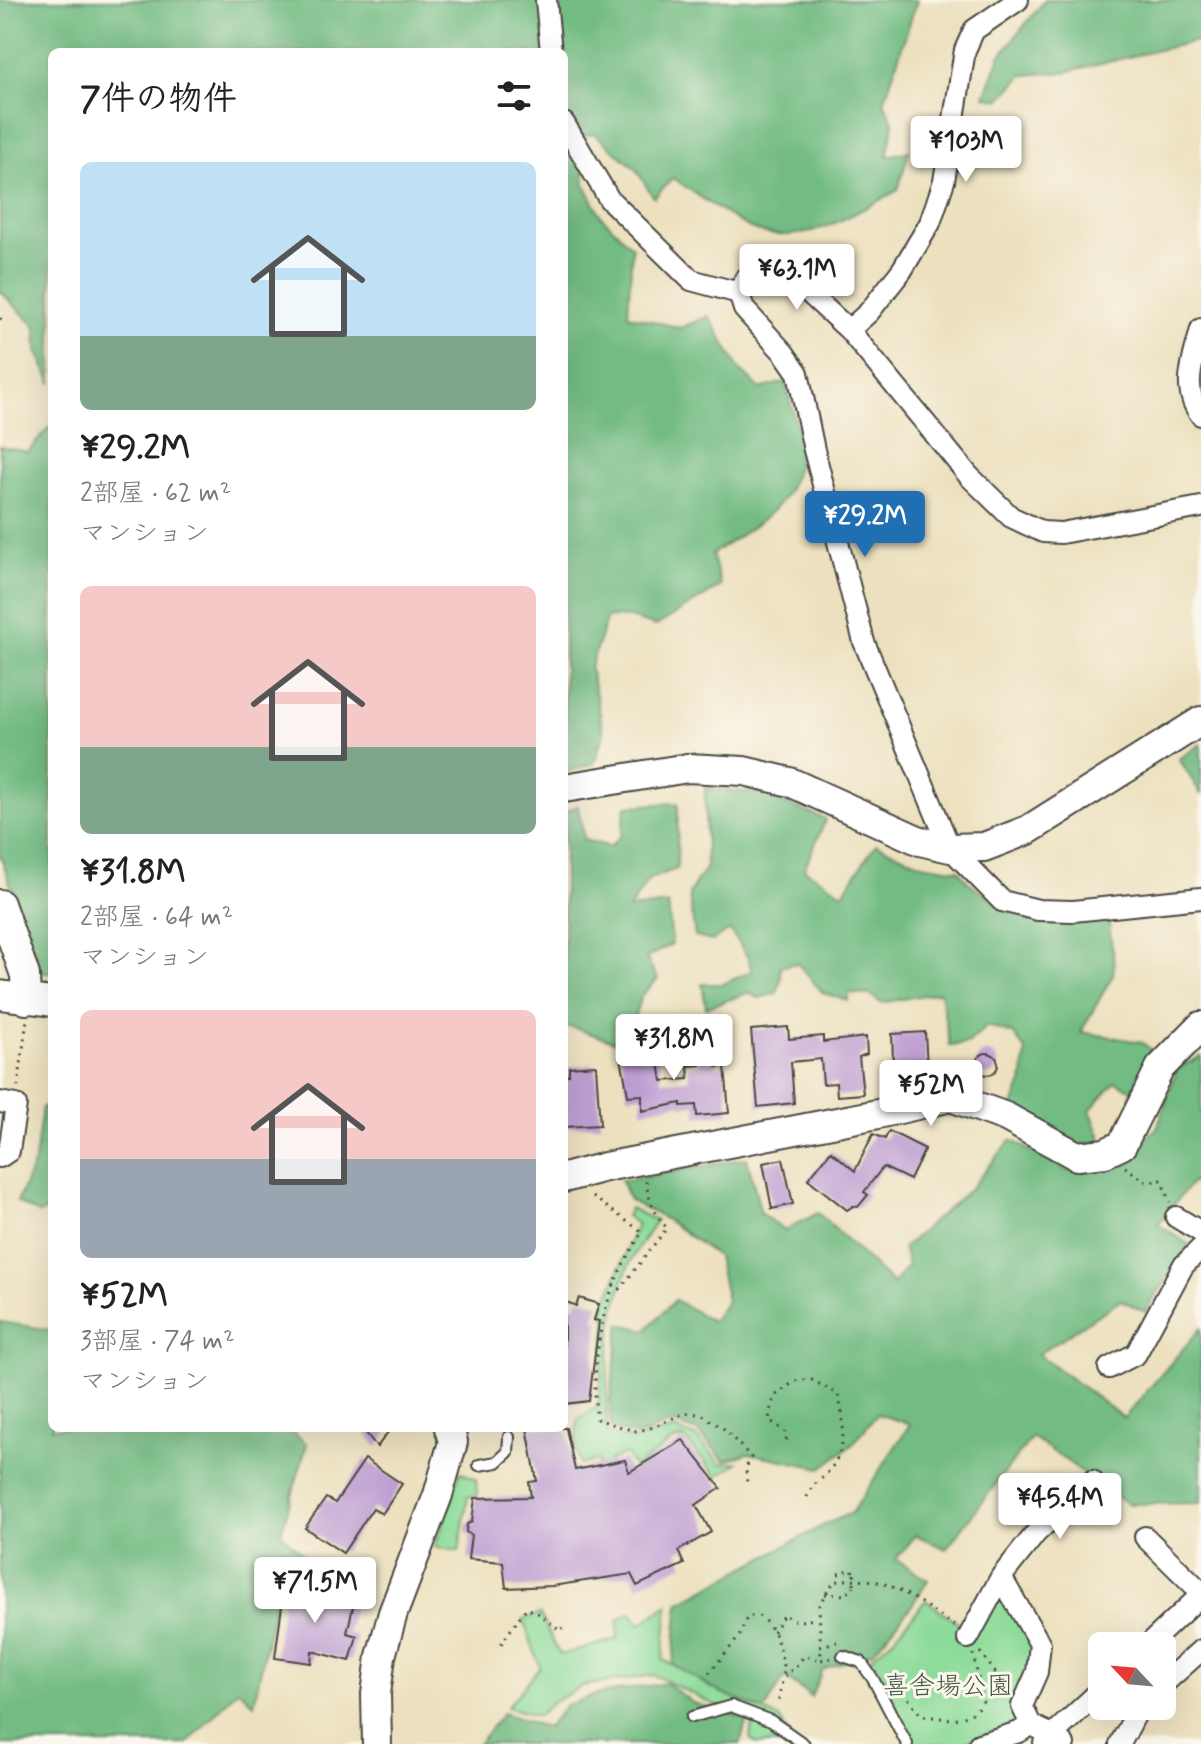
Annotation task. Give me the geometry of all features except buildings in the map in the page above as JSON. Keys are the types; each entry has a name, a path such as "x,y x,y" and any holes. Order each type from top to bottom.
{"street":[{"path":"546,0 551,48"},
{"path":"849,330 869,312 902,270 930,223 944,181 965,50 974,30 1018,0"},
{"path":"568,130 609,199 691,280 739,293"},
{"path":"1201,507 1061,533 1043,532 1011,517 969,476 849,330 786,272 770,267 745,279 739,293 744,309 798,373 814,450 864,642 950,848 1002,901 1038,910 1073,911 1201,898"},
{"path":"1201,329 1188,387 1193,406 1201,415"},
{"path":"568,787 688,768 744,771 790,782 920,841 950,848 984,847 1028,830 1201,721"},
{"path":"0,904 25,975 26,999"},
{"path":"568,1177 951,1097 1006,1117 1077,1156 1105,1153 1122,1145 1160,1068 1201,1026"},
{"path":"0,1157 9,1151 8,1103"},
{"path":"1176,1217 1201,1232"},
{"path":"1109,1368 1136,1354 1183,1266 1201,1248"},
{"path":"377,1744 376,1694 381,1656 393,1613 438,1495 453,1442 450,1432"},
{"path":"973,1643 1001,1577 1036,1533 1092,1481"},
{"path":"1145,1537 1200,1589 1160,1632"},
{"path":"1001,1577 1040,1644 1037,1672 1022,1706 1031,1725 1053,1741 1088,1704"},
{"path":"1176,1672 1201,1650"},
{"path":"1120,1744 1133,1720"},
{"path":"979,1744 1019,1732 1031,1725"}],"lane":[{"path":"479,1465 497,1462 508,1452 509,1437"},
{"path":"843,1656 861,1662 907,1744"},
{"path":"692,1717 731,1706 771,1721 804,1744"}],"path":[{"path":"0,318 4,324"},
{"path":"8,1103 28,1017 26,999"},
{"path":"1118,1163 1147,1182 1161,1180 1176,1217"},
{"path":"613,1284 620,1289 667,1228 647,1196 646,1174"},
{"path":"593,1197 642,1232 613,1284 597,1368 597,1419 634,1431 648,1429 684,1413 701,1414 724,1429 751,1457 746,1468 747,1485"},
{"path":"786,1440 788,1436 785,1431 769,1420 776,1395 795,1381 810,1379 838,1394 845,1421 838,1457 826,1475 813,1482 807,1497"},
{"path":"825,1594 846,1595 854,1586 852,1569 838,1574"},
{"path":"821,1660 819,1604 834,1582 872,1579 890,1585 919,1603"},
{"path":"501,1644 526,1608 552,1622 560,1631 564,1626"},
{"path":"773,1632 784,1614 791,1620 804,1622 818,1618"},
{"path":"709,1673 739,1637 747,1617 757,1615 764,1619 778,1641 784,1675"},
{"path":"820,1646 837,1642"},
{"path":"870,1676 880,1674 892,1677 921,1715 960,1720 979,1710 983,1701 972,1655 973,1643"},
{"path":"779,1700 784,1675 797,1667 804,1656 821,1660 843,1656"}],"green space":[{"path":"0,0 917,0 884,102 894,124 887,156 909,151 898,190 834,224 799,234 764,233 730,217 673,178 654,198 635,168 595,134 581,136 585,185 601,216 632,247 628,315 680,328 709,316 739,369 760,389 785,382 799,449 796,469 782,500 757,523 712,554 721,586 656,626 630,618 607,617 590,668 604,733 594,763 568,772 568,48 48,48 48,374 37,350 36,327 0,291"},
{"path":"1045,0 1201,0 1201,40 1064,72 1023,75 1000,100 985,96 1000,56"},
{"path":"48,429 48,972 41,971 0,855 0,446 28,452"},
{"path":"1201,744 1201,794 1179,759"},
{"path":"705,788 756,793 826,819 804,869 843,893 876,844 922,864 959,870 967,881 1003,907 1108,916 1113,975 1081,1032 1141,1042 1159,1055 1140,1093 1115,1082 1090,1110 1104,1145 1085,1149 1011,1111 1022,1083 1026,1051 1013,1034 987,1026 969,1043 950,1046 940,992 881,1003 870,995 848,993 848,1001 823,993 797,963 780,967 777,993 759,998 747,993 706,1008 702,984 723,984 752,971 747,956 730,930 712,941 695,937 689,894 706,867"},
{"path":"678,803 677,869 649,879 629,909 668,904 672,944 646,958 658,979 641,996 633,1021 616,1042 568,1027 568,810 578,806 584,840 610,847 621,836 626,806"},
{"path":"1201,1056 1201,1186 1192,1182 1158,1224 1190,1245 1145,1312 1121,1300 1038,1354 1124,1418 1201,1328 1201,1503 1128,1504 1032,1437 946,1549 916,1535 896,1559 928,1580 910,1608 873,1652 822,1670 811,1697 785,1677 764,1711 713,1689 673,1664 679,1603 852,1513 910,1424 877,1414 852,1445 821,1468 748,1453 725,1461 698,1432 671,1423 637,1436 611,1429 610,1401 620,1324 646,1330 675,1300 712,1321 727,1301 717,1256 667,1220 630,1201 621,1181 747,1158 761,1214 785,1230 818,1213 893,1284 908,1265 903,1248 971,1188 1011,1140 1067,1171 1110,1167 1157,1128 1177,1069"},
{"path":"48,1106 48,1210 39,1214 17,1202 35,1161 42,1107"},
{"path":"630,1208 656,1221 630,1263 617,1301 608,1369 607,1433 634,1440 674,1429 696,1437 721,1464 739,1462 717,1476 684,1438 673,1441 634,1468 626,1454 609,1461 611,1477 603,1479 597,1460 580,1465 576,1444 578,1419 598,1406 607,1318 602,1313 637,1224 626,1216"},
{"path":"0,1322 48,1329 48,1432 292,1432 307,1444 281,1533 308,1559 277,1590 254,1704 238,1689 187,1744 0,1744"},
{"path":"460,1472 476,1479 477,1496 468,1496 459,1551 435,1547"},
{"name":"喜舎場公園","path":"1002,1595 1034,1646 1016,1724 959,1744 913,1744 886,1689 864,1664 895,1637 926,1600 970,1632"},
{"path":"668,1605 663,1660 780,1719 791,1739 786,1744 757,1744 750,1738 752,1723 654,1675 582,1686 551,1703 538,1716 507,1707 540,1667 523,1619 540,1614 560,1655 618,1639 618,1620 630,1612 640,1624"},
{"path":"666,1683 693,1703 747,1719 740,1744 478,1744 503,1713 547,1728 566,1705 599,1694"}]}
